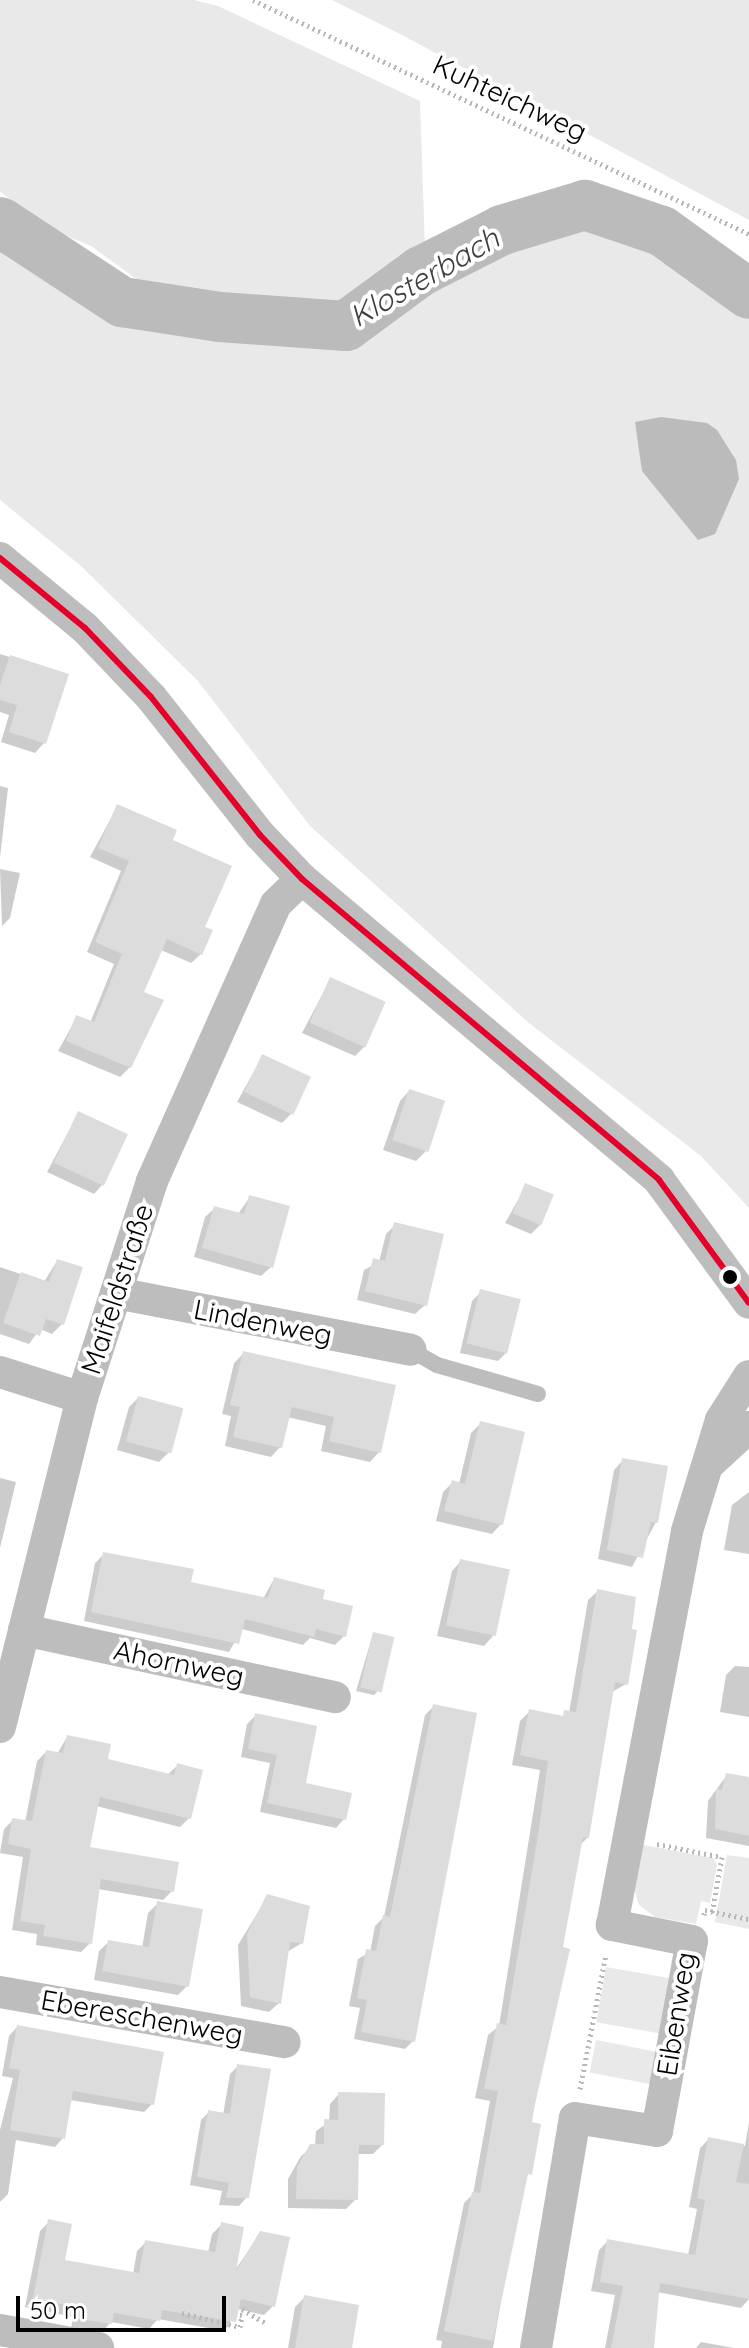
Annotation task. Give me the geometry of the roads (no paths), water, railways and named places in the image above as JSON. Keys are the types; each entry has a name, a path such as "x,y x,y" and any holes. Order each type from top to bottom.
{"street":[{"path":"0,558 85,628 151,697 260,835 302,879 659,1180 749,1303"},
{"name":"Maifeldstraße","path":"1,1713 82,1398 152,1181 276,904 302,879"},
{"name":"Lindenweg","path":"116,1293 411,1350"},
{"path":"0,1372 82,1398"},
{"path":"711,1462 721,1420 749,1376"},
{"path":"711,1462 749,1427"},
{"name":"Eibenweg","path":"536,2348 575,2118 657,2131 692,1941 612,1925 687,1531 711,1462"},
{"name":"Ahornweg","path":"24,1630 335,1697"},
{"name":"Ebereschenweg","path":"0,1992 285,2042"},
{"path":"0,2330 98,2348"}],"lane":[{"path":"411,1350 437,1365 538,1394"}],"waterway":[{"name":"Klosterbach","path":"0,222 122,302 220,317 346,326 421,271 502,230 585,205 662,231 749,294"}]}
